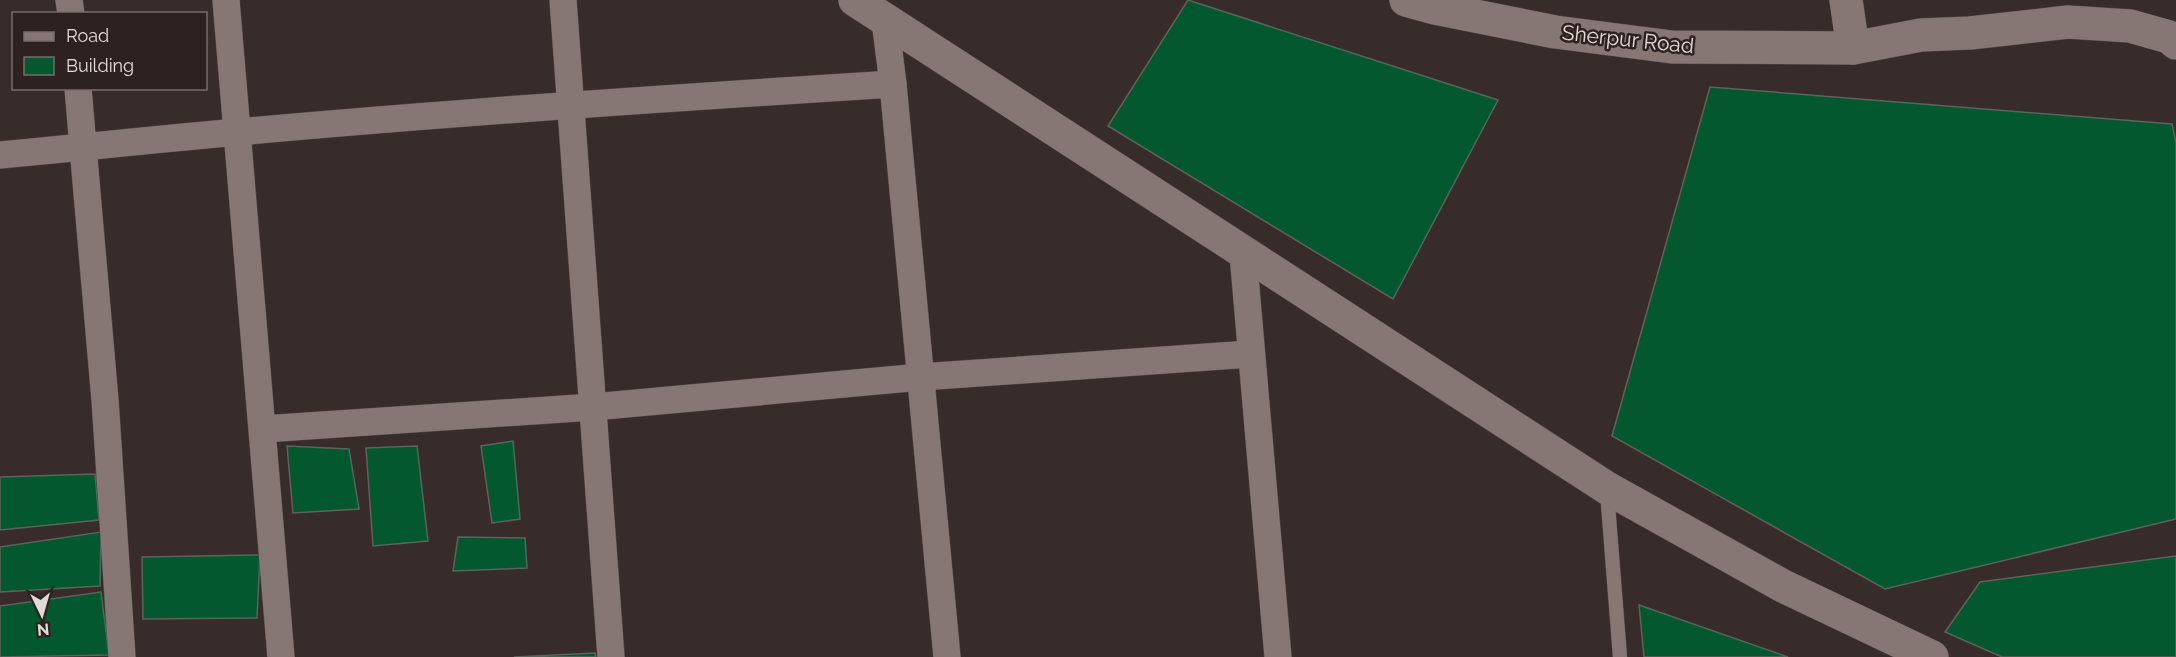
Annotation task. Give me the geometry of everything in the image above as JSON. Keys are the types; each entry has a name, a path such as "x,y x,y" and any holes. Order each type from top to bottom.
{"street":[{"path":"226,0 239,131 281,657"},
{"path":"563,0 611,657"},
{"path":"855,0 1243,254 1607,488 1783,586 1932,657"},
{"name":"Sherpur Road","path":"1406,0 1555,32 1672,47 1852,48 1921,35 1970,33 2068,22 2130,26 2169,38 2176,43"},
{"path":"1846,0 1852,48"},
{"path":"885,20 947,657"},
{"path":"0,154 239,131 571,105 893,84"},
{"path":"78,90 105,400 122,657"},
{"path":"1243,254 1278,657"},
{"path":"263,429 592,407 921,377 1250,354"}],"lane":[{"path":"1607,488 1620,657"}],"building":[{"path":"1188,0 1498,100 1393,299 1108,126"},
{"path":"1710,87 2172,124 2176,143 2176,519 1885,589 1612,436"},
{"path":"513,441 520,519 492,523 481,446"},
{"path":"287,446 349,449 359,509 293,513"},
{"path":"417,446 428,541 373,546 366,448"},
{"path":"95,474 99,520 0,530 0,477"},
{"path":"101,532 100,586 0,592 0,547"},
{"path":"458,537 525,538 527,568 453,571"},
{"path":"260,555 257,618 143,619 142,557"},
{"path":"2176,556 2176,657 2002,657 1945,632 1980,582"},
{"path":"101,592 109,655 0,657 0,606"},
{"path":"1639,605 1788,657 1644,657"},
{"path":"595,653 596,657 514,657"}]}
